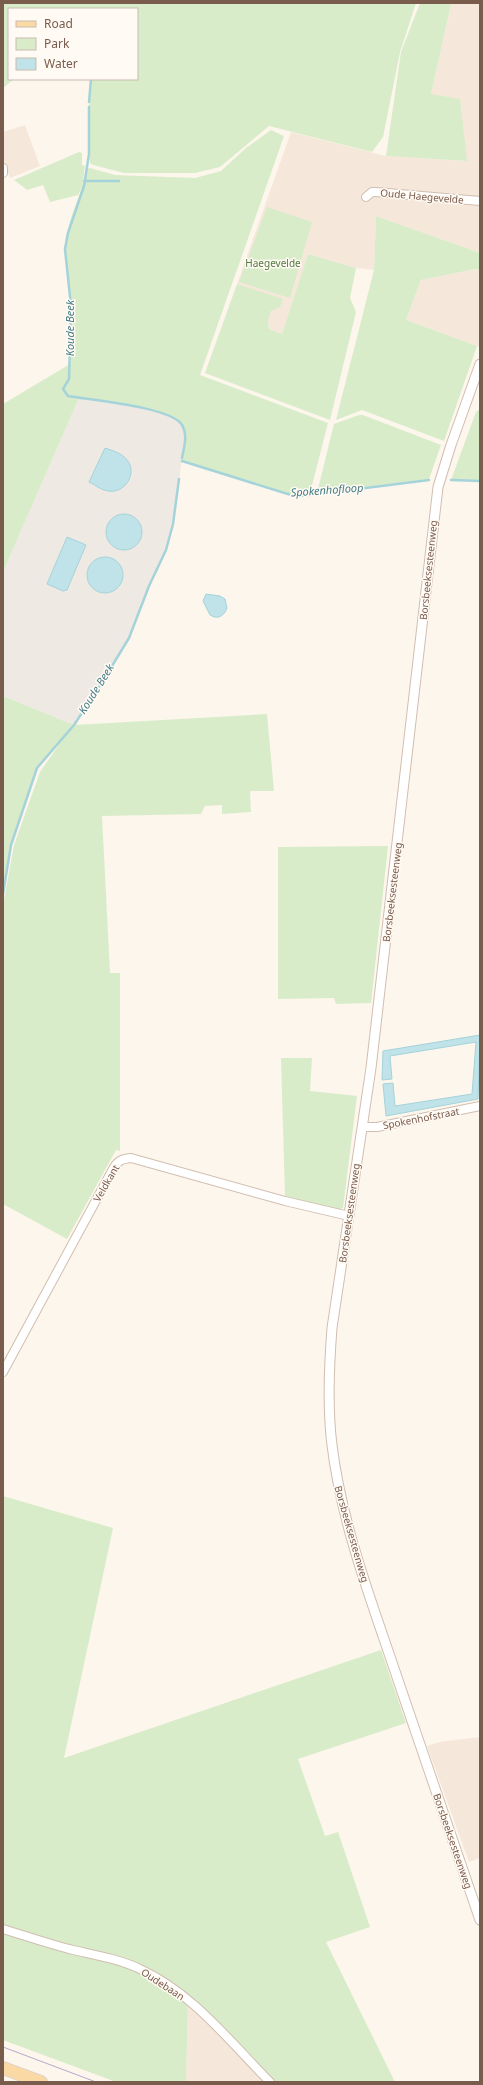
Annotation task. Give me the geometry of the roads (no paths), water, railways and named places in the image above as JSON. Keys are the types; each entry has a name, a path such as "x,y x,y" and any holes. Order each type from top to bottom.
{"main road":[{"path":"3,2068 41,2082"}],"street":[{"path":"3,168 3,174"},
{"name":"Oude Haegevelde","path":"366,197 372,192 376,192 480,200"},
{"name":"Borsbeeksesteenweg","path":"480,364 450,445 438,487 378,1008 330,1361 331,1444 338,1489 361,1568 480,1920"},
{"name":"Spokenhofstraat","path":"362,1127 377,1127 480,1106"},
{"name":"Veldkant","path":"3,1372 113,1169 117,1162 123,1159 131,1158 285,1201 349,1216"},
{"name":"Oudebaan","path":"3,1929 57,1946 140,1968 159,1979 195,2005 270,2082"}],"water":[{"path":"105,448 117,452 123,456 130,465 131,471 128,482 120,489 114,491 103,490 89,482"},
{"path":"128,514 137,519 141,525 141,539 137,545 128,550 120,550 111,545 107,539 106,528 111,519 117,515"},
{"path":"67,537 86,545 67,590 63,591 47,584"},
{"path":"109,557 118,562 122,568 122,582 118,588 109,593 101,593 92,588 88,582 87,571 92,562 98,558"},
{"path":"206,594 220,596 225,599 227,608 222,615 216,617 210,615 203,601"},
{"path":"480,1035 478,1099 386,1116 383,1084 393,1083 395,1106 472,1094 476,1042 390,1056 392,1079 382,1080 383,1051"}],"waterway":[{"name":"Koude Beek","path":"89,102 91,80"},
{"name":"Koude Beek","path":"89,107 89,154 84,186 68,233 65,249 71,306 69,379 63,389 68,396 130,405 163,413 175,419 182,425 185,433 182,458"},
{"path":"84,181 119,181"},
{"name":"Spokenhofloop","path":"182,461 291,495 302,496 429,480"},
{"name":"Koude Beek","path":"3,894 11,845 37,768 74,725 129,638 149,586 166,550 173,524 179,479"},
{"name":"Spokenhofloop","path":"451,480 480,481"}],"tram line":[{"path":"3,2047 96,2082"}],"park label":[{"name":"Haegevelde","path":"273,263"}]}
